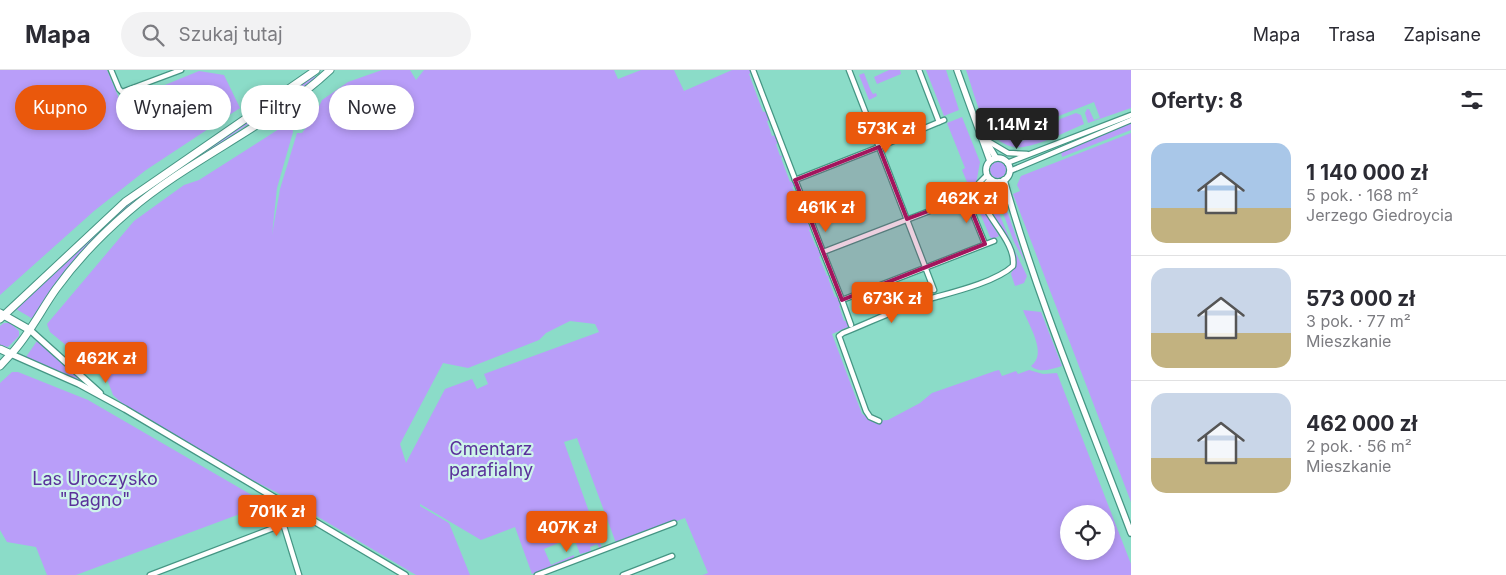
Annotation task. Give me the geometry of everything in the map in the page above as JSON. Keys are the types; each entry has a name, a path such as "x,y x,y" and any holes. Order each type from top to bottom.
{"main road":[{"path":"30,330 1,316 132,197 320,72 330,70"},
{"path":"0,366 30,330 71,269 122,216 320,72"},
{"path":"0,349 11,354"}],"street":[{"path":"111,70 122,92 181,70"},
{"path":"753,70 851,325"},
{"path":"849,70 934,290"},
{"path":"795,180 942,121 919,70"},
{"path":"956,70 993,160"},
{"path":"993,160 1007,163 1131,116"},
{"path":"1001,181 1010,171 1131,120"},
{"path":"980,132 985,139 993,160"},
{"path":"985,139 1008,153 1033,153"},
{"path":"988,177 986,167 993,160"},
{"path":"1007,163 1010,171"},
{"path":"988,177 1001,181"},
{"path":"879,421 870,417 866,411 839,339 841,334 936,297 951,294 991,279 1011,268 1014,260 1004,236 985,206 979,192 979,183 988,177"},
{"path":"1001,181 1131,533"},
{"path":"823,252 966,197 985,244"},
{"path":"842,300 994,241"},
{"path":"30,330 93,387 125,410"},
{"path":"11,354 79,384 405,575"},
{"path":"282,502 279,510 299,575"},
{"path":"537,575 674,523"},
{"path":"150,575 284,524"},
{"path":"624,575 672,556"}],"highlighted area":[{"path":"879,147 907,219 966,197 985,244 842,300 795,180"}],"green space":[{"path":"0,70 107,70 116,91 116,130 207,130 146,170 94,211 0,295"},
{"name":"Cmentarz parafialny","path":"382,70 410,70 416,80 424,70 614,70 618,79 641,70 674,70 684,91 732,70 751,70 752,72 749,74 763,112 767,111 770,120 767,121 772,136 776,135 779,143 776,144 780,156 784,155 781,158 790,182 794,181 796,186 792,187 795,193 799,195 796,197 806,222 810,222 812,229 809,230 816,247 819,247 822,255 819,257 827,276 830,276 828,278 835,297 839,297 842,304 839,306 844,321 847,320 850,326 832,334 862,414 875,421 888,420 920,403 932,393 999,370 1002,376 1016,371 1018,374 1029,370 1043,374 1057,373 1108,505 1060,505 1060,560 1115,560 1115,523 1131,564 1131,575 703,575 708,573 685,518 616,543 577,438 564,442 602,548 600,549 597,544 590,547 591,551 580,554 573,535 568,538 570,541 568,539 544,549 551,565 574,555 574,558 532,574 515,527 481,540 420,504 420,506 449,523 470,575 416,575 125,406 113,395 107,379 50,332 47,324 134,221 184,185 199,180 277,130 293,130 277,188 272,235 280,189 297,133 302,133 304,130 319,130 319,106 322,100 329,95 329,130 414,130 414,85 344,85","holes":["570,321 595,324 599,332 484,374 488,384 477,389 472,379 445,389 406,463 400,444 443,363 468,368 539,340 546,333"]},
{"path":"889,70 900,70 901,74 877,84 874,77"},
{"path":"926,70 946,70 959,110 944,116"},
{"path":"966,70 1131,70 1131,108 1088,123 1085,113 1087,109 1089,109 1094,120 1100,118 1094,102 1016,133 1020,142 1027,139 1030,131 1049,124 1055,127 1060,119 1076,113 1081,115 1084,124 1038,143 1023,147 1010,146 999,140 991,132 984,120"},
{"path":"199,71 224,75 229,85 165,85"},
{"path":"864,73 871,91 873,94 876,93 877,96 869,100 859,75"},
{"path":"314,75 316,78 306,85 300,85"},
{"path":"231,89 240,108 231,114"},
{"path":"962,117 980,162 975,190 983,209 999,236 993,239 990,237 962,170 965,168 947,123"},
{"path":"1131,122 1131,130 1062,157 1061,151"},
{"path":"241,126 241,129 161,183 115,218 69,266 33,319 16,309 124,207"},
{"path":"1131,133 1131,502 1013,194 1020,191 1017,185 1021,176"},
{"path":"998,162 1006,170 998,178 990,170"},
{"path":"984,186 992,196 1027,276 1024,283 1015,286 1011,274 1016,262 1004,233 984,198 982,192"},
{"path":"1001,194 1025,262 1014,242 997,197"},
{"path":"1023,310 1041,312 1062,366 1038,370 1031,366 1036,361 1038,347"},
{"path":"4,323 10,323 19,331 19,336 8,347 0,345 0,326"},
{"path":"37,341 84,383 26,357"},
{"name":"Las Uroczysko \"Bagno\"","path":"12,372 18,372 88,400 267,504 76,575 47,575 36,547 7,542 0,530 0,383"}]}
